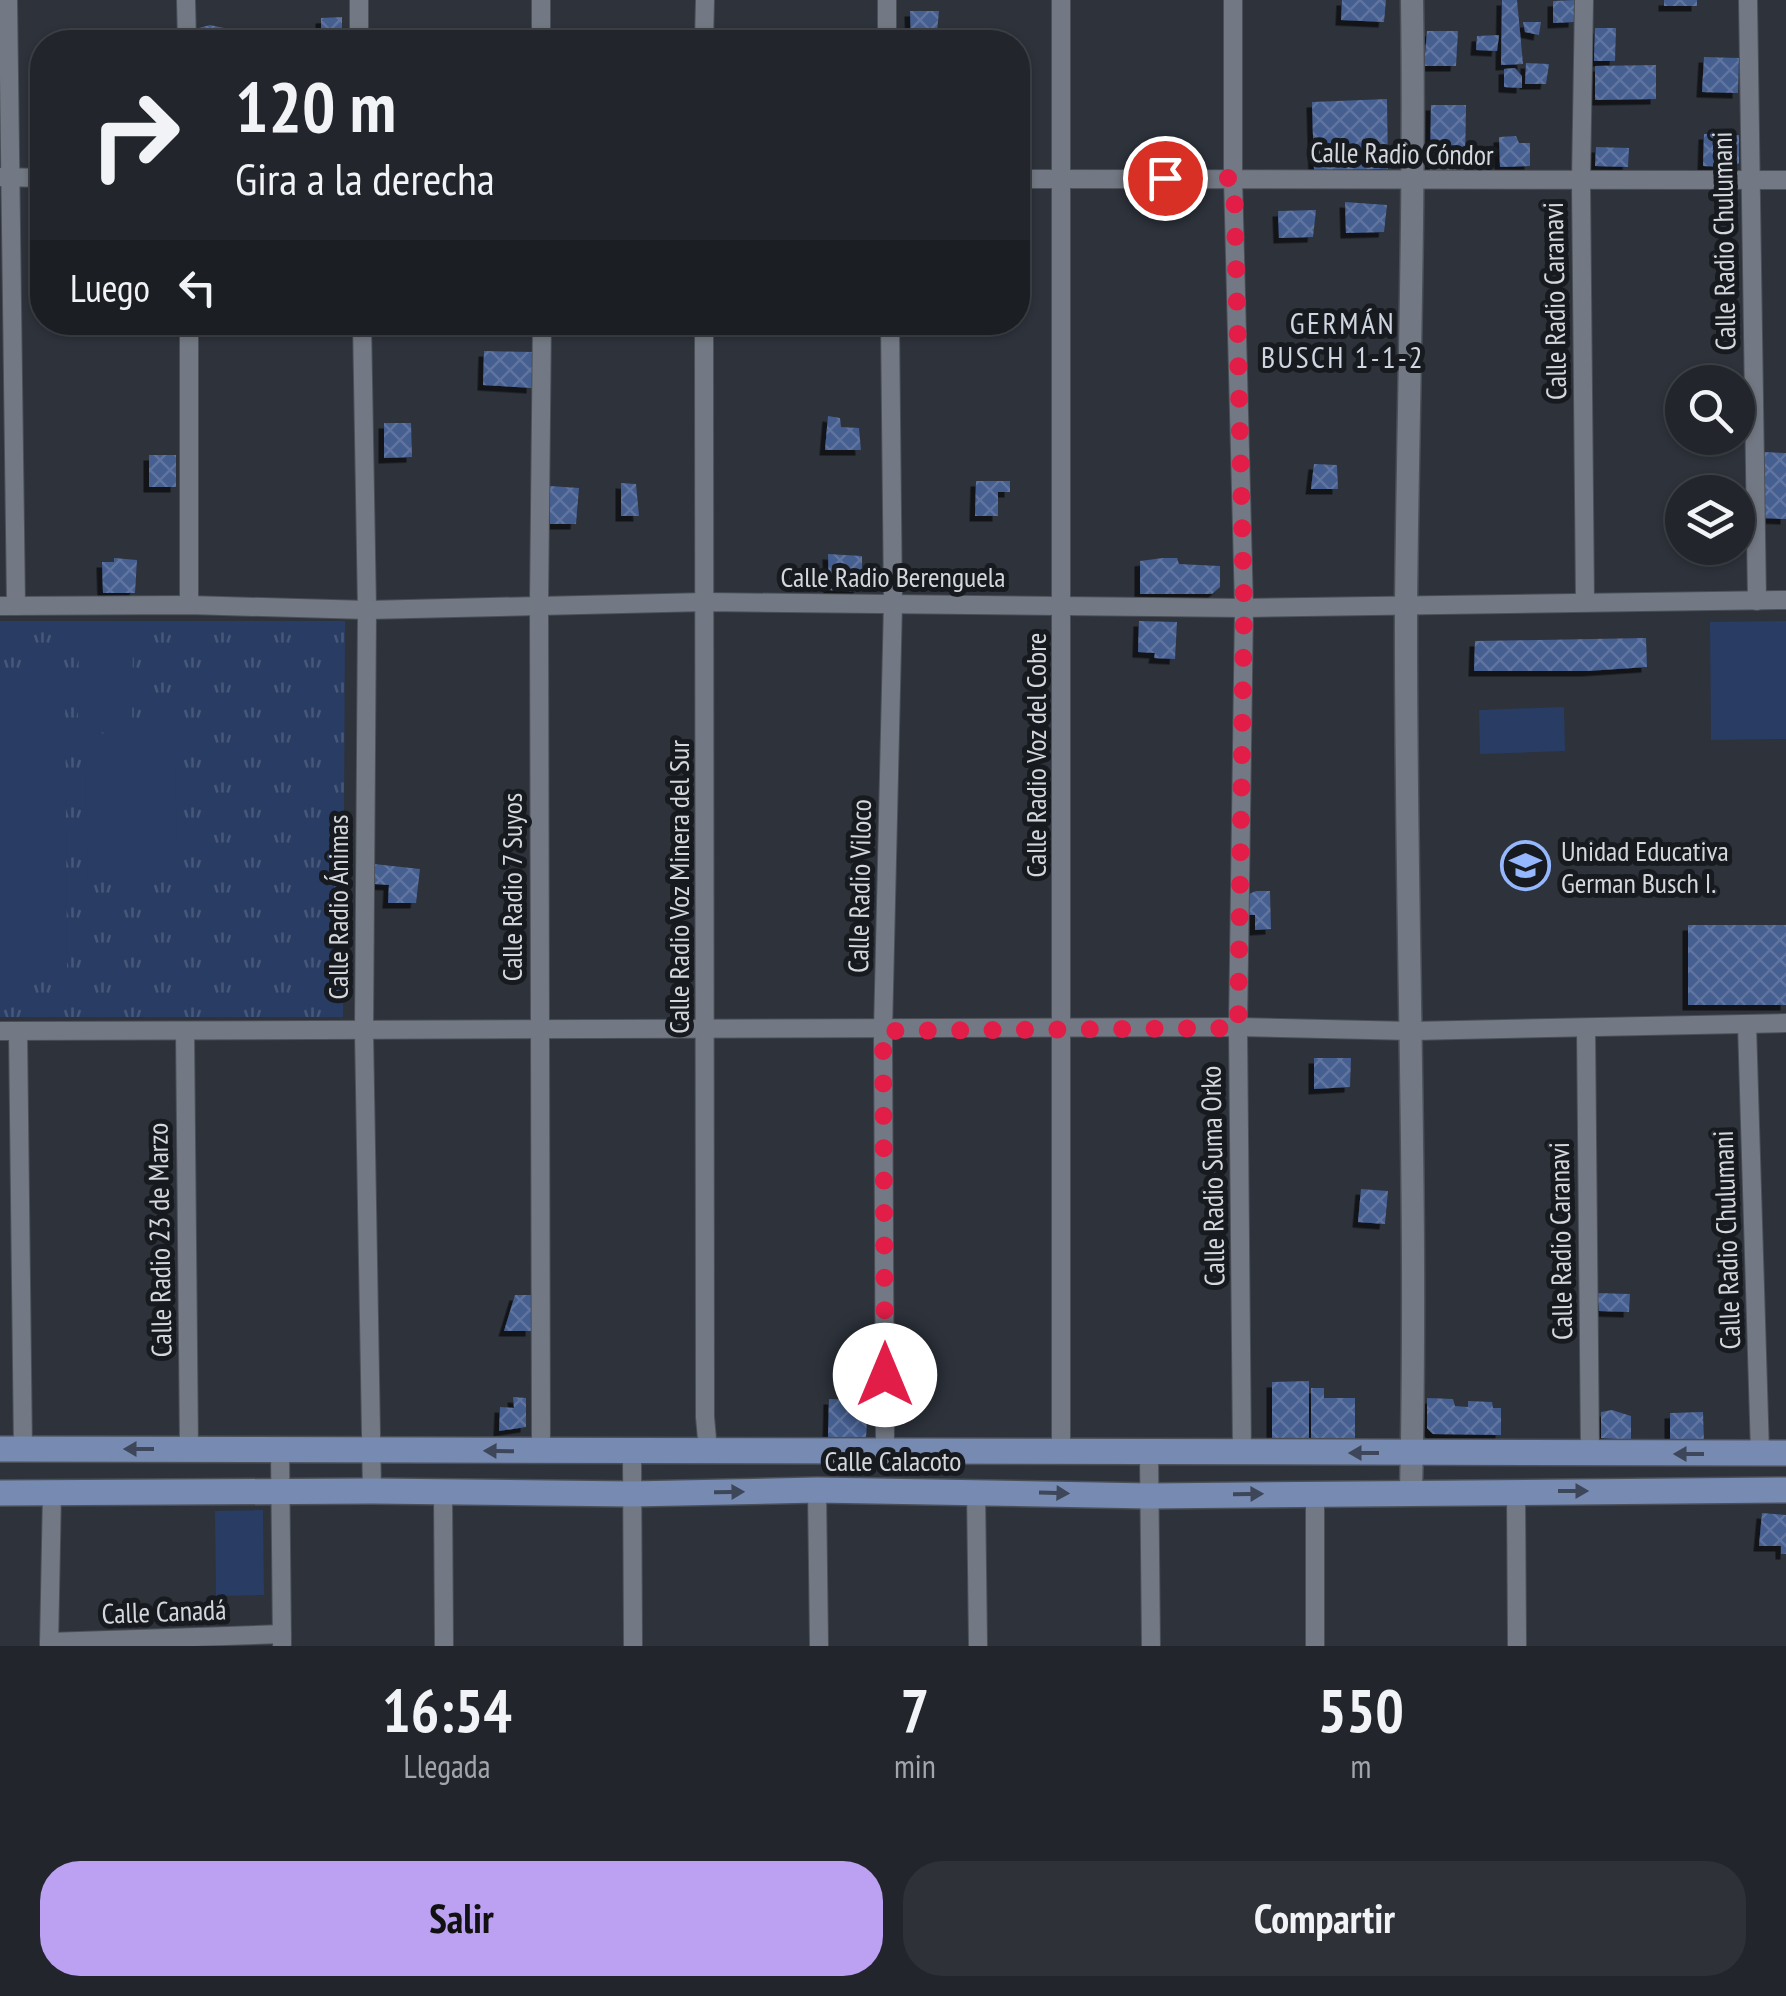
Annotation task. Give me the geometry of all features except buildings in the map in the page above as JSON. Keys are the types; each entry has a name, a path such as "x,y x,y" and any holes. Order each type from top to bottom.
{"main road":[{"name":"Calle Calacoto","path":"12,1449 1773,1453"},
{"name":"Calle Calacoto","path":"0,1493 976,1490 1150,1496 1786,1490"}],"street":[{"path":"8,0 8,606"},
{"path":"186,0 187,30"},
{"path":"359,0 359,30"},
{"path":"540,0 541,30"},
{"path":"704,0 704,30"},
{"path":"887,0 887,30"},
{"name":"Calle Radio Voz del Cobre","path":"1061,0 1061,1450"},
{"name":"Calle Radio Suma Orko","path":"1234,0 1244,608 1238,1028 1242,1452"},
{"path":"1411,1491 1412,1031 1406,607 1415,181 1412,0"},
{"name":"Calle Radio Caranavi","path":"1584,0 1581,181 1585,602"},
{"name":"Calle Radio Chulumani","path":"1748,0 1757,600"},
{"path":"5,177 30,178"},
{"name":"Calle Radio Cóndor","path":"1030,180 1786,180"},
{"path":"189,335 189,605"},
{"name":"Calle Radio Ánimas","path":"362,335 367,610 364,1032 372,1491"},
{"name":"Calle Radio 7 Suyos","path":"542,335 538,1028 542,1452"},
{"name":"Calle Radio Voz Minera del Sur","path":"704,335 704,1417 708,1450"},
{"name":"Calle Radio Viloco","path":"886,1451 883,1031 892,603 890,335"},
{"name":"Calle Radio Berenguela","path":"8,606 189,605 367,610 706,602 1244,608 1786,600"},
{"path":"12,1449 9,1031 1412,1031 1786,1023"},
{"name":"Calle Radio Chulumani","path":"1747,1025 1773,1453"},
{"name":"Calle Radio Caranavi","path":"1586,1028 1590,1454"},
{"name":"Calle Radio 23 de Marzo","path":"185,1030 188,1450"},
{"path":"280,1450 282,1640"},
{"path":"632,1450 632,1646"},
{"path":"1149,1453 1151,1646"},
{"path":"817,1490 819,1646"},
{"path":"976,1490 978,1646"},
{"path":"443,1491 444,1646"},
{"path":"1516,1491 1517,1646"},
{"path":"1315,1492 1315,1646"},
{"path":"49,1644 52,1493"},
{"name":"Calle Canadá","path":"49,1644 282,1640"}],"green space":[{"path":"0,621 345,621 343,1017 0,1017"},
{"path":"1786,621 1786,739 1711,740 1710,622"},
{"path":"79,630 133,631 132,722 78,722"},
{"path":"65,680 67,970 0,971 0,681"},
{"path":"1564,707 1565,751 1480,754 1479,710"},
{"path":"174,731 178,879 88,882 84,734"},
{"path":"263,1510 264,1595 216,1596 215,1511"}],"place":[{"name":"Unidad Educativa German Busch I.","path":"1526,866"}],"district":[{"name":"GERMÁN BUSCH 1-1-2","path":"1343,339"}],"route":[{"path":"885,1375 883,1031 1238,1028 1244,608 1234,178 1165,178"}]}
